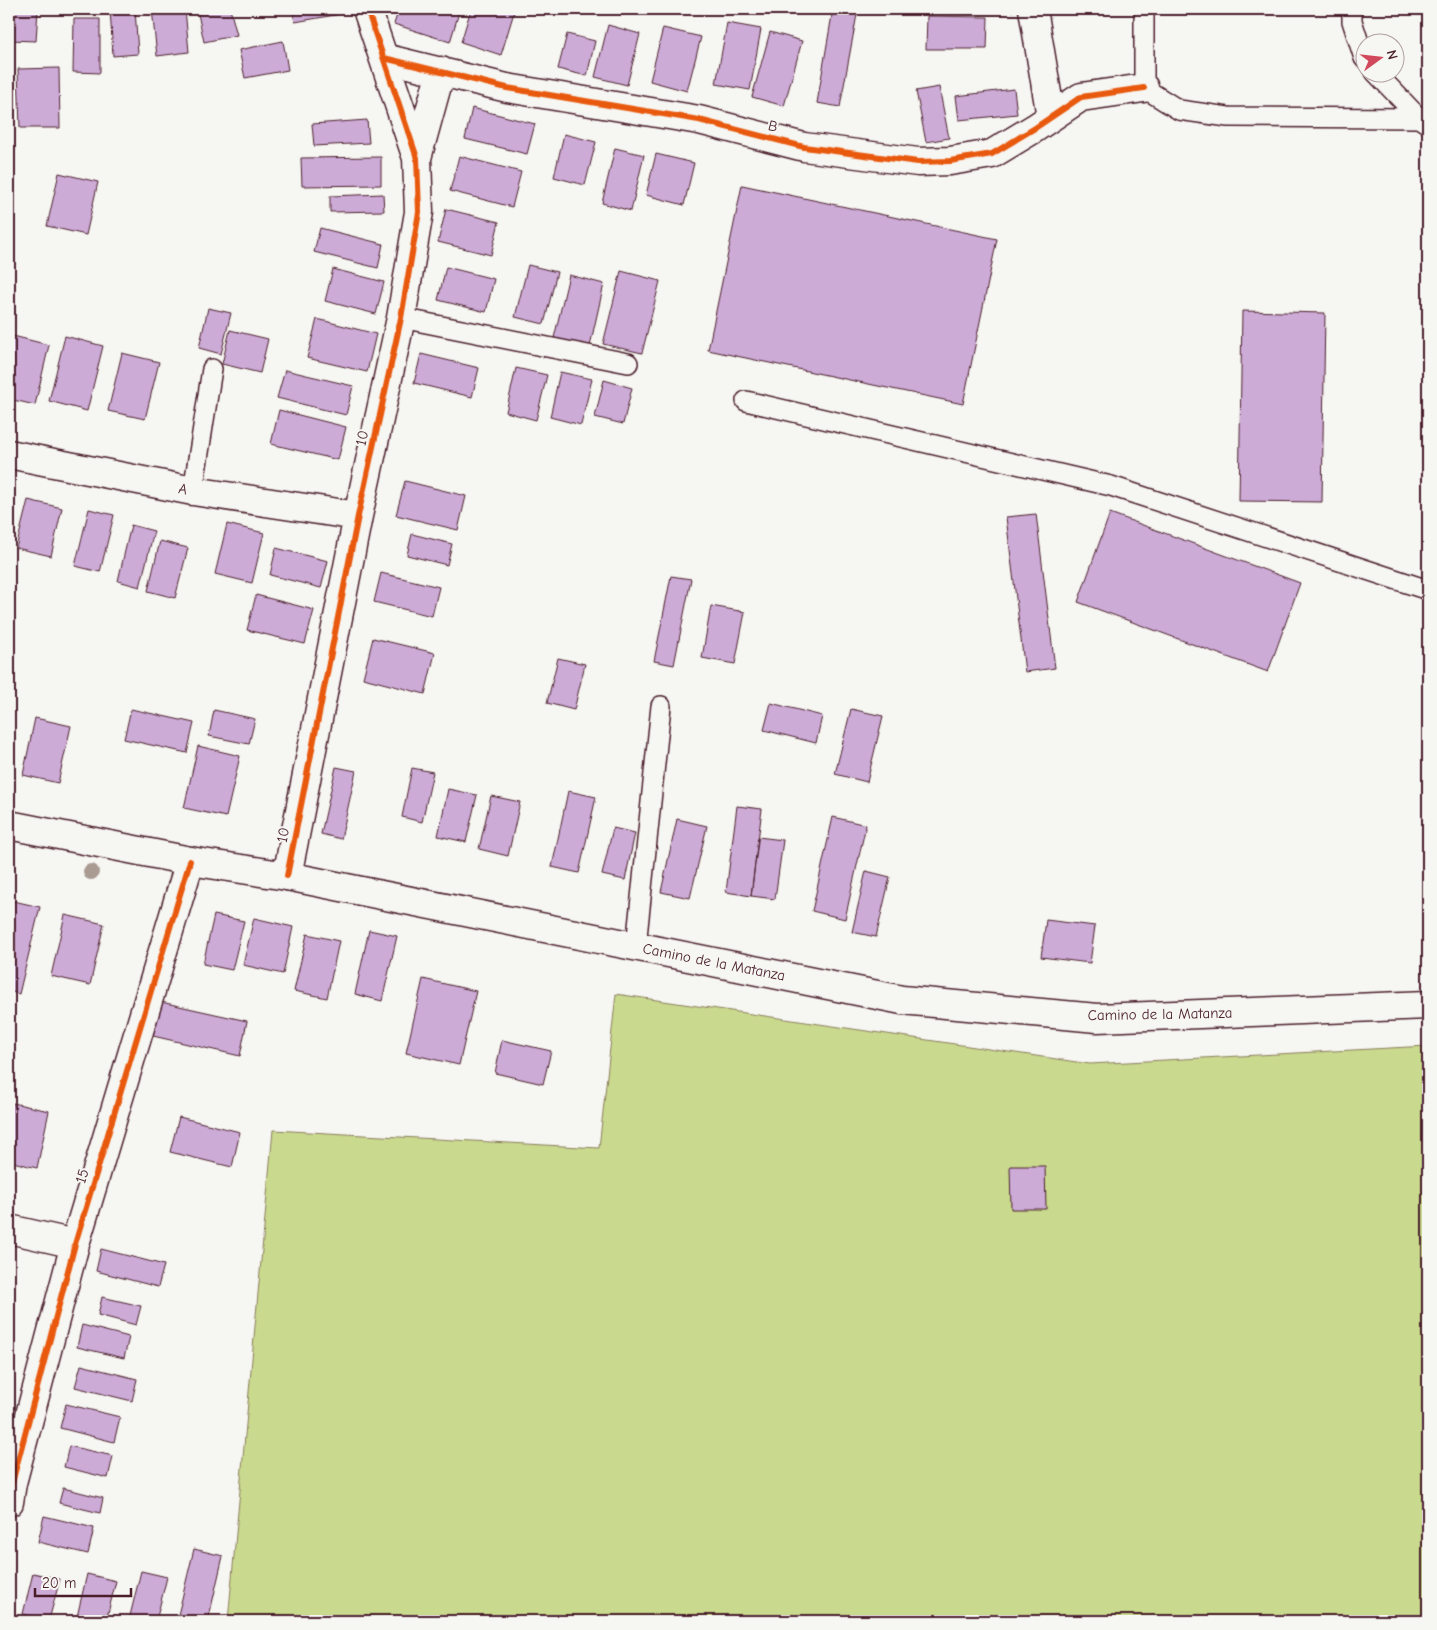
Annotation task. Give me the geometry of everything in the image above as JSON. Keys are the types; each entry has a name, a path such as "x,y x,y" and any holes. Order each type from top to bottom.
{"street":[{"name":"10","path":"287,876 358,516 401,318 419,212 417,158 367,9"},
{"path":"1034,9 1051,117"},
{"name":"B","path":"384,58 506,88 699,120 804,147 918,162 950,161 992,154 1081,97 1144,88"},
{"path":"417,158 441,71"},
{"name":"A","path":"9,454 193,491 358,516"},
{"name":"Camino de la Matanza","path":"9,825 190,861 287,876 902,1000 1097,1018 1428,1005"},
{"name":"15","path":"10,1489 75,1244 190,861"},
{"path":"9,1229 75,1244"}],"lane":[{"path":"1144,9 1144,88 1179,110 1228,117 1423,121"},
{"path":"1352,9 1352,21 1356,32"},
{"path":"1385,82 1423,121"},
{"path":"401,318 628,363"},
{"path":"193,491 212,369"},
{"path":"746,401 1110,486 1428,590"},
{"path":"636,946 661,706"}],"green space":[{"path":"616,994 1090,1064 1428,1046 1428,1621 228,1621 273,1130 599,1148"}],"building":[{"path":"9,9 38,9 36,41 9,40"},
{"path":"110,9 135,9 138,54 113,56"},
{"path":"152,9 185,9 189,52 157,56"},
{"path":"197,9 230,9 237,35 204,42"},
{"path":"292,9 340,9 341,14 295,22"},
{"path":"399,9 460,9 450,42 394,24"},
{"path":"471,9 515,9 501,55 461,42"},
{"path":"555,9 579,9 577,14"},
{"path":"833,9 858,9 840,107 817,103"},
{"path":"935,9 1014,9 1014,11"},
{"path":"927,16 988,17 987,49 926,49"},
{"path":"74,19 100,19 100,73 73,72"},
{"path":"727,23 761,29 750,90 716,84"},
{"path":"608,25 640,34 627,85 595,77"},
{"path":"663,28 701,37 687,91 650,81"},
{"path":"770,32 802,41 784,106 752,97"},
{"path":"567,34 595,41 587,76 558,69"},
{"path":"283,41 288,70 245,78 239,50"},
{"path":"59,68 60,128 20,128 18,69"},
{"path":"939,87 949,138 926,142 916,91"},
{"path":"1014,89 1017,114 959,120 956,96"},
{"path":"472,108 535,124 527,154 465,139"},
{"path":"367,120 369,143 314,146 312,124"},
{"path":"564,134 596,142 585,185 554,177"},
{"path":"615,148 644,155 631,211 602,203"},
{"path":"656,154 694,163 684,205 646,195"},
{"path":"459,156 521,172 512,207 450,191"},
{"path":"381,157 381,185 302,186 301,158"},
{"path":"59,173 98,182 86,235 47,226"},
{"path":"742,185 997,239 963,404 708,350"},
{"path":"383,194 384,211 330,212 330,196"},
{"path":"446,209 499,222 491,255 438,242"},
{"path":"320,228 383,244 378,268 314,252"},
{"path":"528,265 557,272 544,324 515,317"},
{"path":"446,267 494,279 486,312 438,300"},
{"path":"333,269 384,282 376,314 325,301"},
{"path":"621,271 660,281 642,353 603,344"},
{"path":"569,275 604,284 590,346 554,338"},
{"path":"208,308 231,313 221,354 199,348"},
{"path":"1242,311 1325,313 1322,502 1239,501"},
{"path":"317,319 376,334 367,372 307,358"},
{"path":"230,330 268,339 260,373 222,364"},
{"path":"9,335 49,345 35,405 9,399"},
{"path":"65,336 103,346 87,411 49,401"},
{"path":"122,353 159,362 145,419 108,411"},
{"path":"421,354 479,368 472,397 414,383"},
{"path":"516,368 547,375 536,420 506,412"},
{"path":"285,370 353,386 346,415 277,398"},
{"path":"560,372 592,379 581,425 550,417"},
{"path":"604,380 632,388 623,424 595,417"},
{"path":"279,410 346,427 338,460 271,444"},
{"path":"405,481 466,496 458,530 396,515"},
{"path":"28,500 62,508 51,556 16,548"},
{"path":"89,509 114,515 100,572 75,566"},
{"path":"1110,513 1300,583 1268,672 1078,602"},
{"path":"1036,514 1055,668 1025,672 1006,517"},
{"path":"227,524 264,533 252,583 215,574"},
{"path":"131,525 154,531 140,587 118,581"},
{"path":"412,534 452,544 447,565 407,555"},
{"path":"160,541 188,548 175,598 148,591"},
{"path":"276,548 328,561 321,588 270,575"},
{"path":"381,573 439,587 432,616 374,602"},
{"path":"671,576 691,579 674,665 654,661"},
{"path":"256,595 314,610 305,644 247,630"},
{"path":"711,606 745,612 735,664 702,658"},
{"path":"373,638 435,653 425,694 363,678"},
{"path":"558,658 585,664 574,710 547,703"},
{"path":"771,703 822,716 816,743 764,730"},
{"path":"131,709 194,723 187,753 124,739"},
{"path":"851,709 883,716 867,782 835,774"},
{"path":"214,710 255,719 249,744 209,736"},
{"path":"35,718 71,726 58,783 23,775"},
{"path":"198,746 240,756 226,817 184,808"},
{"path":"336,767 356,771 341,839 321,834"},
{"path":"412,768 433,772 422,822 402,817"},
{"path":"448,789 477,795 466,842 438,836"},
{"path":"568,791 596,797 579,873 552,867"},
{"path":"491,796 520,802 508,856 479,849"},
{"path":"737,806 762,809 751,896 726,892"},
{"path":"833,817 866,825 845,919 812,911"},
{"path":"677,819 707,826 690,898 661,892"},
{"path":"613,828 635,833 625,880 602,875"},
{"path":"758,837 783,840 775,899 751,896"},
{"path":"866,871 890,877 876,937 852,932"},
{"path":"9,900 40,907 19,994 9,991"},
{"path":"65,915 104,924 90,985 51,976"},
{"path":"214,915 244,921 232,970 203,964"},
{"path":"254,918 293,927 283,974 243,965"},
{"path":"1046,920 1095,926 1090,963 1041,957"},
{"path":"369,930 397,936 382,1001 355,994"},
{"path":"307,934 339,941 327,998 294,991"},
{"path":"423,979 476,991 459,1065 406,1053"},
{"path":"161,1002 247,1021 240,1056 153,1036"},
{"path":"502,1040 551,1051 543,1084 495,1073"},
{"path":"13,1103 49,1111 37,1168 9,1161 9,1121"},
{"path":"179,1117 240,1132 232,1167 170,1152"},
{"path":"1010,1166 1045,1166 1046,1209 1011,1209"},
{"path":"101,1249 164,1265 158,1287 96,1271"},
{"path":"102,1297 141,1306 136,1325 98,1315"},
{"path":"82,1325 129,1337 124,1358 77,1347"},
{"path":"81,1365 137,1379 132,1401 75,1387"},
{"path":"66,1404 120,1417 114,1442 60,1428"},
{"path":"69,1446 113,1456 108,1478 64,1467"},
{"path":"63,1488 103,1498 100,1513 59,1503"},
{"path":"44,1516 94,1528 88,1554 38,1542"},
{"path":"194,1549 223,1556 208,1621 178,1615"},
{"path":"141,1571 167,1577 156,1621 129,1620"},
{"path":"33,1573 60,1579 49,1620 23,1614"},
{"path":"87,1574 116,1581 106,1621 76,1621"}],"cycle path":[{"path":"287,876 358,516 401,318 419,212 417,158 367,9"},
{"path":"384,58 507,88 699,120 804,147 918,162 950,161 992,154 1081,97 1144,88"},
{"path":"9,1502 12,1483 75,1244 190,861"}]}
